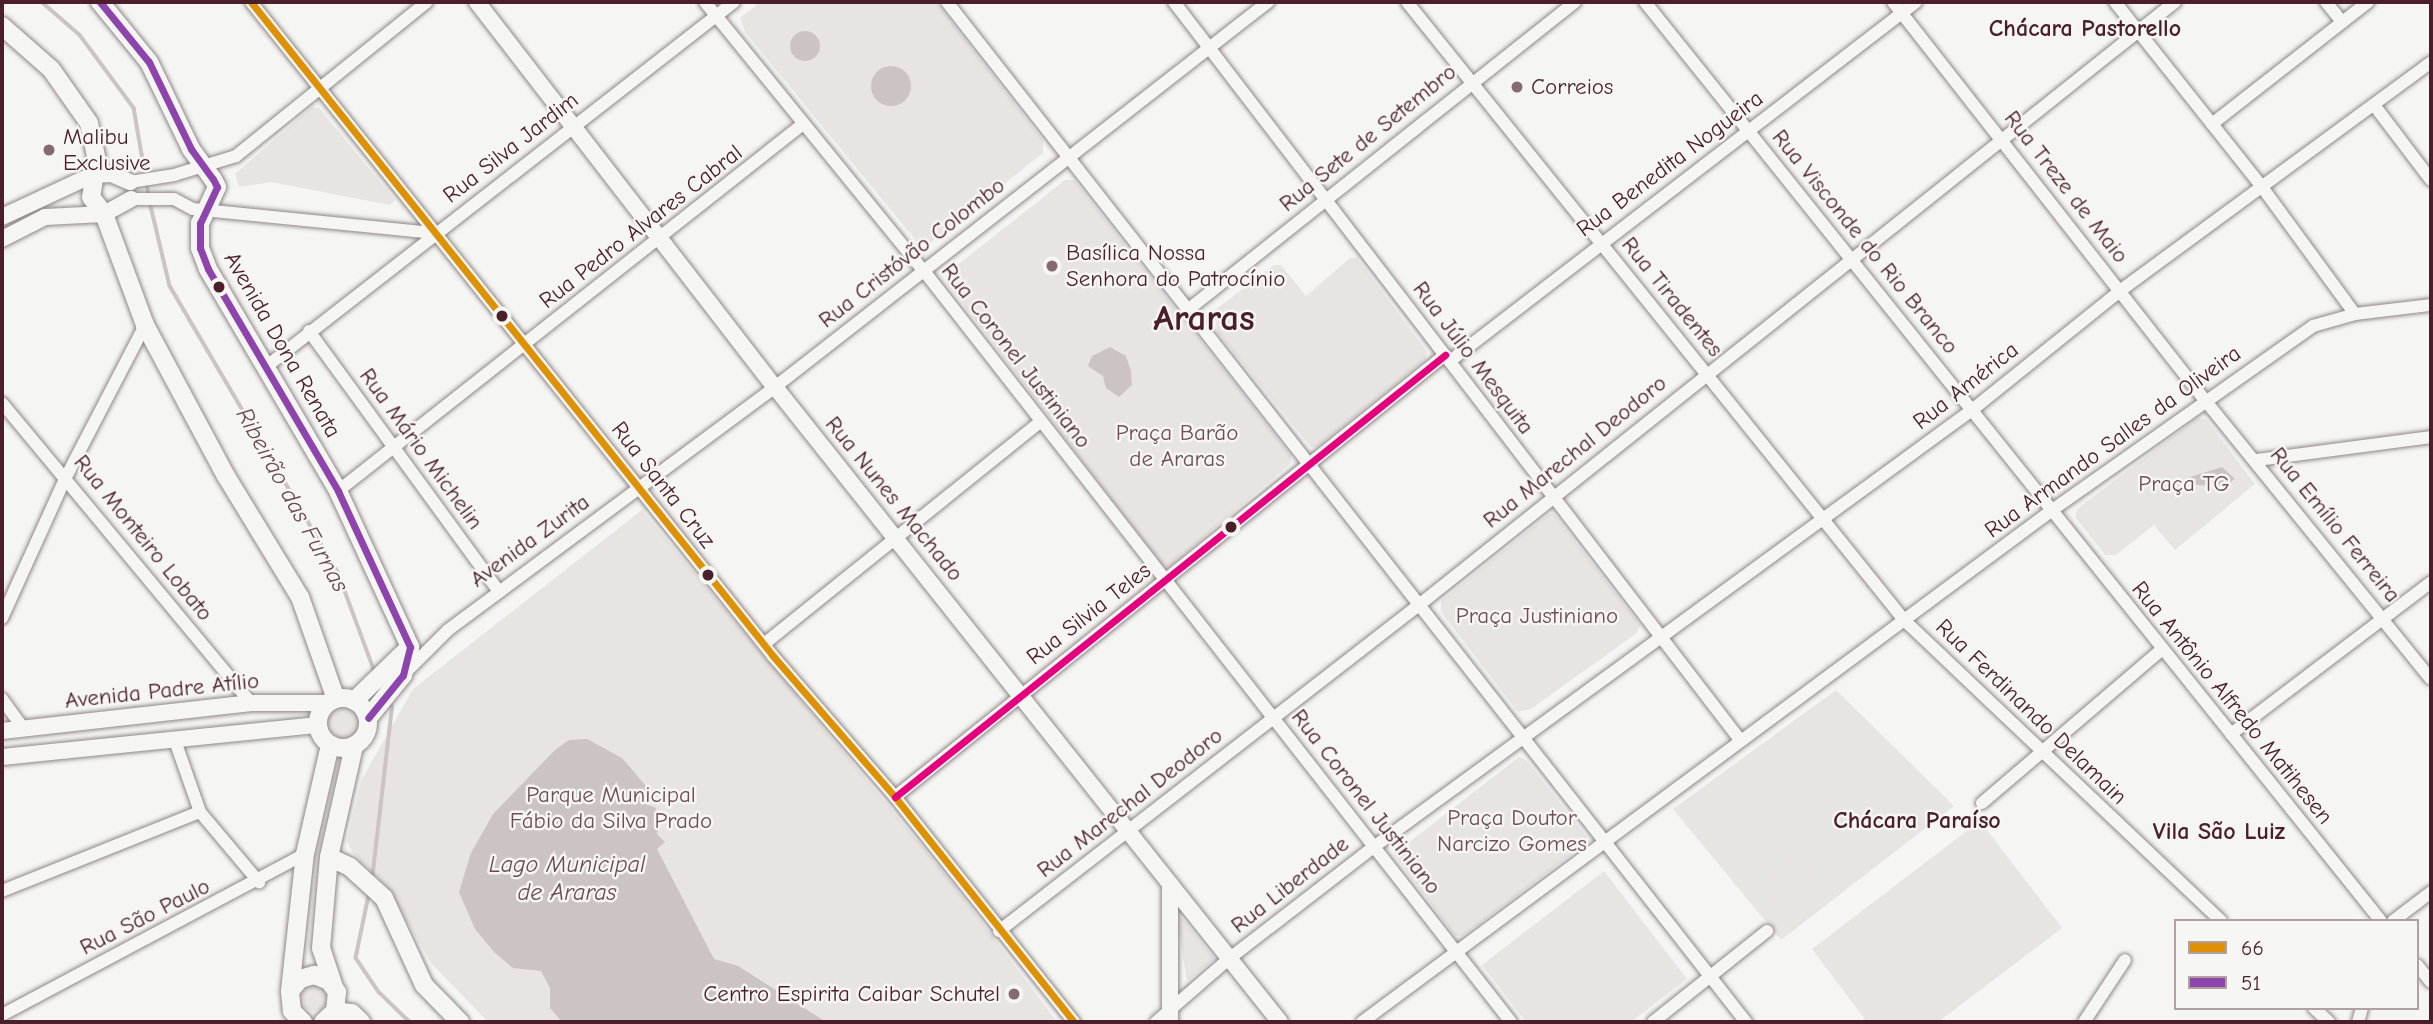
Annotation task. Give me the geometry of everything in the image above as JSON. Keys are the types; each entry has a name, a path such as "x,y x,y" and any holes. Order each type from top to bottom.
{"main road":[{"name":"Avenida Dona Renata","path":"100,2 149,62 203,166 217,187 200,223 201,248 208,269 338,491 410,647"},
{"path":"6,35 51,69 89,123 97,160 92,175 91,197 104,214 145,325 226,476 300,597 332,701 318,725 330,745 305,854 289,997 303,1022"},
{"path":"332,701 354,701 410,647"},
{"path":"338,1018 334,987 321,948 329,857 354,746 366,735 368,719 403,675 410,647"},
{"path":"354,701 368,719"},
{"path":"330,745 354,746"},
{"path":"329,857 350,867 384,898 424,985 460,1022"},
{"path":"289,997 307,976 322,977 334,987"}],"street":[{"name":"Rua Santa Cruz","path":"251,2 319,90 526,344 639,490 764,644 895,797 1074,1022"},
{"path":"2,217 92,175 111,174 130,182 174,175 236,156 427,2"},
{"name":"Rua Nunes Machado","path":"477,2 575,125 775,387 1022,694 1280,1022"},
{"name":"Rua Coronel Justiniano","path":"705,2 924,271 1511,1022"},
{"path":"716,16 734,2"},
{"name":"Rua Júlio Mesquita","path":"1174,2 1740,740"},
{"name":"Rua Cristóvão Colombo","path":"639,490 1268,2"},
{"name":"Rua Tiradentes","path":"1407,2 1904,620"},
{"name":"Rua Sete de Setembro","path":"1189,309 1575,2"},
{"name":"Rua Visconde do Rio Branco","path":"1645,2 1855,260 2051,511"},
{"name":"Rua Treze de Maio","path":"1893,2 2121,290 2204,400"},
{"name":"Rua Benedita Nogueira","path":"1311,466 1447,358 1916,2"},
{"path":"2115,2 2262,187 2355,314"},
{"name":"Rua Marechal Deodoro","path":"999,931 1419,605 1707,373 1855,260 2175,2"},
{"path":"2326,2 2342,22"},
{"path":"2212,124 2368,2"},
{"path":"953,4 1068,158 1746,1022"},
{"name":"Rua Silva Jardim","path":"267,366 716,16"},
{"name":"Rua América","path":"1521,736 1972,410 2121,290 2431,62"},
{"path":"2374,105 2431,180"},
{"name":"Rua Pedro Alvares Cabral","path":"338,491 662,238 803,124"},
{"path":"2,239 45,218 104,214 131,199 174,199 208,210 435,233"},
{"name":"Rua Armando Salles da Oliveira","path":"1362,1022 2051,511 2204,400 2313,326 2355,314 2431,305"},
{"path":"2,618 66,477 145,325"},
{"name":"Rua Mário Michelin","path":"309,331 499,592"},
{"name":"Rua Emílio Ferreira","path":"2204,400 2257,460 2431,679"},
{"name":"Rua Monteiro Lobato","path":"2,402 251,703"},
{"path":"764,644 894,536 1040,422"},
{"path":"2257,460 2431,438"},
{"name":"Rua Silvia Teles","path":"895,797 1311,466"},
{"name":"Avenida Zurita","path":"403,675 448,630 639,490"},
{"name":"Rua Antônio Alfredo Matihesen","path":"2051,511 2379,919"},
{"path":"2231,734 2381,616 2431,582"},
{"name":"Rua Ferdinando Delamain","path":"1904,620 2219,919"},
{"name":"Avenida Zurita","path":"410,647 448,630"},
{"path":"1982,803 2161,650"},
{"path":"2,699 24,729"},
{"name":"Avenida Padre Atílio","path":"2,731 251,703 332,701"},
{"path":"251,703 268,730"},
{"path":"2,757 318,725"},
{"name":"Rua Liberdade","path":"1156,1022 1170,1015 1230,958 1521,736"},
{"path":"174,738 200,812 259,882"},
{"path":"2,891 200,812"},
{"name":"Rua São Paulo","path":"2,1015 259,882 305,854"},
{"path":"1170,884 1170,1015"},
{"path":"2396,919 2431,892"},
{"path":"1653,1022 1767,930"},
{"path":"2084,1022 2125,960"},
{"path":"2419,967 2431,982"},
{"path":"286,1022 289,997"},
{"path":"2316,1010 2329,1022"}],"shaded area":[{"path":"1836,690 1954,806 1781,940 1673,809"},
{"path":"1604,871 1687,979 1631,1022 1526,1022 1482,965"}],"green space":[{"path":"760,2 936,2 1043,140 1043,153 929,244 918,243 745,32 740,18"},
{"path":"312,107 319,108 395,200 390,205 271,182 239,187 235,174"},
{"name":"Praça Barão de Araras","path":"1065,180 1074,180 1291,455 1291,463 1170,566 1163,566 947,283 946,274"},
{"path":"1350,258 1357,258 1427,352 1425,360 1317,447 1311,447 1217,332 1215,310 1274,265 1281,265 1306,296"},
{"name":"Praça TG","path":"2197,418 2206,419 2255,484 2175,550 2154,525 2116,555 2105,555 2075,517 2077,509"},
{"name":"Parque Municipal Fábio da Silva Prado","path":"642,510 950,880 1057,1022 488,1022 431,963 388,888 353,853 347,841 361,781 413,689"},
{"name":"Praça Justiniano","path":"1549,514 1554,514 1640,625 1637,633 1531,709 1518,712 1441,612 1441,601"},
{"path":"344,707 355,712 360,723 355,734 344,739 333,734 328,723 333,712"},
{"name":"Praça Doutor Narcizo Gomes","path":"1519,757 1526,760 1587,837 1585,844 1463,936 1455,936 1394,854"},
{"path":"1980,821 2062,928 1938,1022 1867,1022 1812,949"},
{"path":"1793,849 1822,878 1783,916 1755,887"},
{"path":"1181,917 1215,959 1187,981 1177,921"},
{"path":"314,985 323,989 327,998 323,1007 314,1011 305,1007 301,998 305,989"}],"water":[{"path":"805,31 815,36 820,46 815,56 805,61 795,56 790,46 795,36"},
{"path":"891,66 899,67 905,72 910,78 910,94 905,100 899,105 891,106 883,105 877,100 872,94 871,86 872,78 877,72 883,67"},
{"path":"1110,347 1126,356 1131,371 1132,385 1119,397 1106,388 1103,376 1088,366 1092,356"},
{"path":"2222,467 2235,479 2224,486 2196,485 2187,478"},
{"name":"Lago Municipal de Araras","path":"587,739 622,758 646,786 646,804 656,808 654,817 660,823 657,834 665,842 657,849 714,959 738,966 826,1022 562,1022 550,1008 550,988 541,971 513,968 494,952 475,929 459,892 471,853 493,814 556,749 569,740"}],"waterway":[{"name":"Ribeirão das Furnas","path":"42,2 80,35 134,108 149,195"},
{"name":"Ribeirão das Furnas","path":"150,202 170,286 338,572 375,672"},
{"name":"Ribeirão das Furnas","path":"372,880 392,707 389,701"},
{"name":"Ribeirão das Furnas","path":"370,891 356,958 379,992 410,1022"}],"transit line":[{"name":"51","path":"100,2 149,62 191,149 217,187 200,223 200,248 208,269 338,491 410,647 403,675 368,718"},
{"name":"66","path":"251,2 773,656 895,797 1074,1022"},
{"path":"895,797 1445,355"}],"place":[{"name":"Correios","path":"1517,87"},
{"name":"Malibu Exclusive","path":"49,150"},
{"name":"Basílica Nossa Senhora do Patrocínio","path":"1052,266"},
{"name":"Centro Espirita Caibar Schutel","path":"1014,994"}],"district":[{"name":"Chácara Pastorello","path":"2085,29"},
{"name":"Araras","path":"1204,318"},
{"name":"Chácara Paraíso","path":"1917,821"},
{"name":"Vila São Luiz","path":"2219,832"}]}
